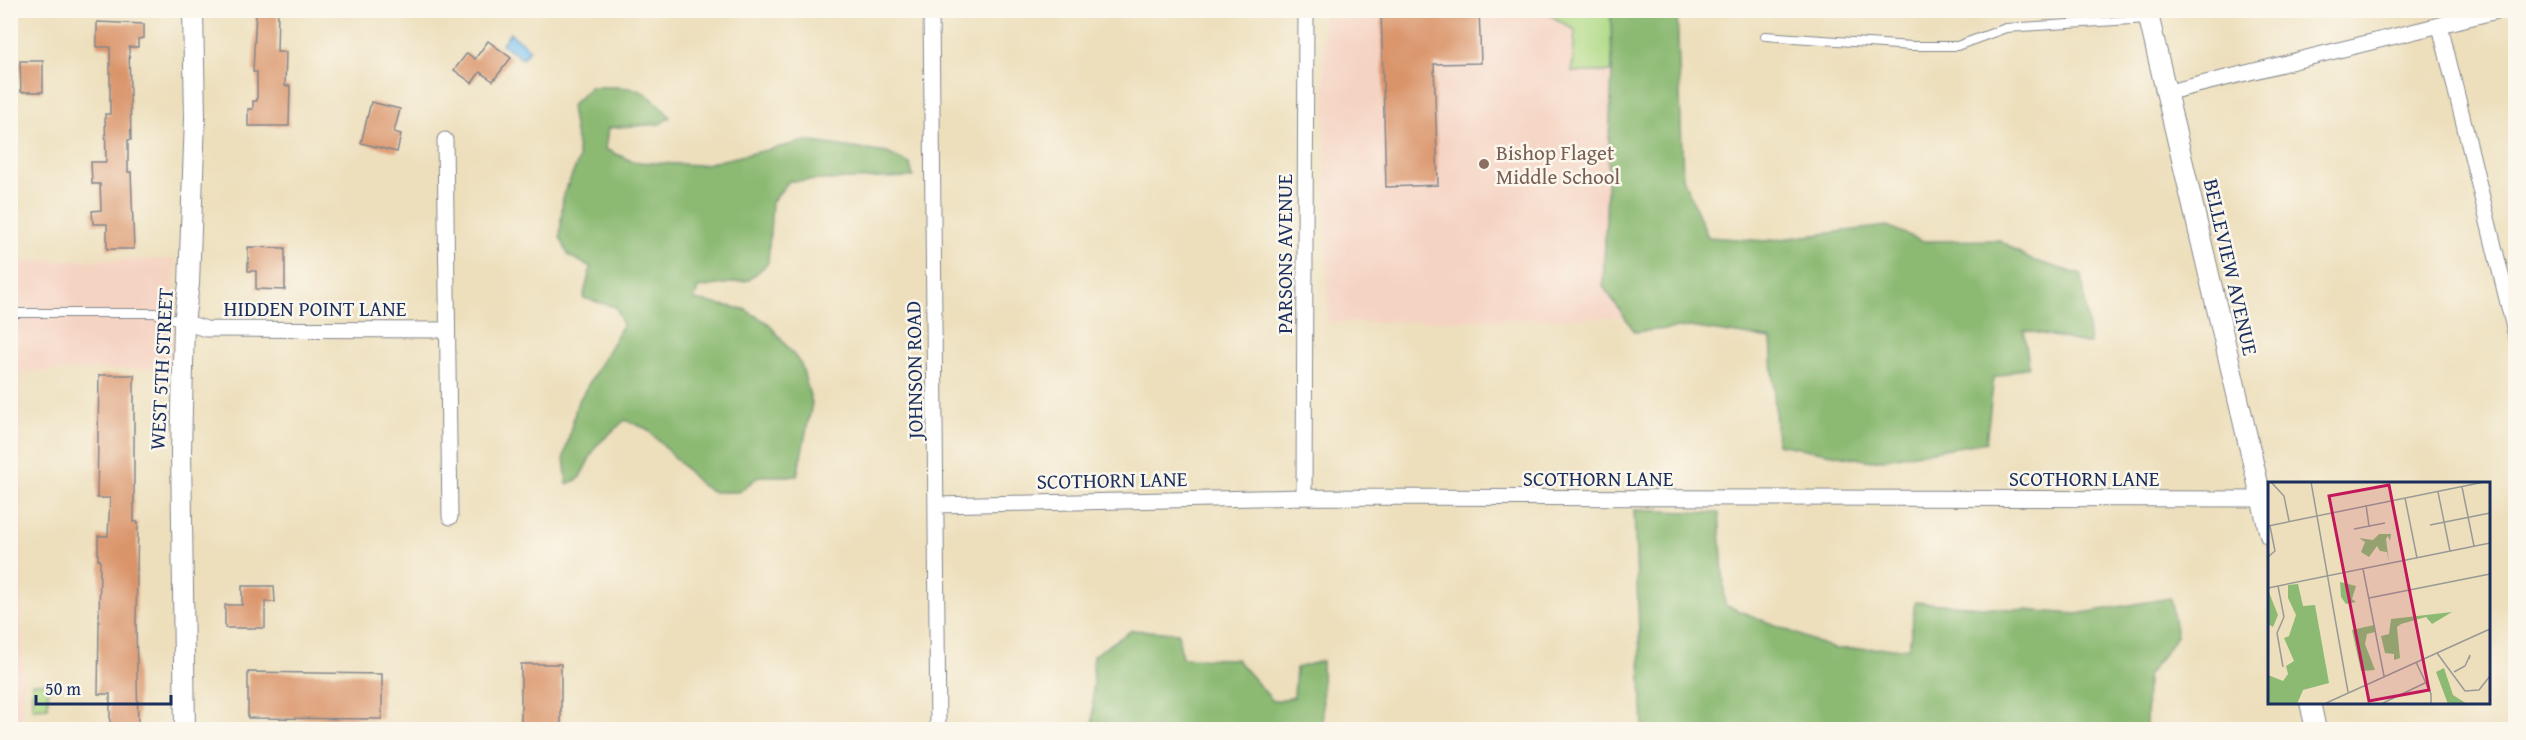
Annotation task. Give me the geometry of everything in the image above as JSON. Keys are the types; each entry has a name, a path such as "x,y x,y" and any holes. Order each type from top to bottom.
{"street":[{"name":"WEST 5TH STREET","path":"185,729 181,452 184,322 189,284 195,129 193,10"},
{"name":"JOHNSON ROAD","path":"931,10 938,729"},
{"name":"PARSONS AVENUE","path":"1304,497 1306,10"},
{"path":"2165,93 2501,10"},
{"name":"BELLEVIEW AVENUE","path":"2148,15 2268,527"},
{"path":"2440,26 2516,336"},
{"path":"445,140 450,517"},
{"name":"HIDDEN POINT LANE","path":"184,322 206,329 447,330"},
{"name":"SCOTHORN LANE","path":"936,505 1304,497 2261,499"},
{"path":"2310,704 2316,729"}],"lane":[{"path":"1765,36 1912,46 1957,46 2007,28 2148,15"},
{"path":"10,313 155,313 184,322"}],"shaded area":[{"name":"Bishop Flaget Middle School","path":"1323,11 1639,11 1644,317 1328,323"},
{"path":"11,156 17,156 17,261 176,259 173,368 21,372 23,729 11,730"}],"green space":[{"path":"1543,11 1611,11 1612,72 1572,72 1575,30"},
{"path":"1611,11 1677,11 1683,178 1708,237 1765,241 1887,226 1922,241 2000,240 2029,259 2082,275 2090,344 2024,330 2029,366 1994,378 1986,442 1872,461 1777,444 1771,339 1690,327 1635,332 1603,286 1612,72"},
{"path":"590,87 635,89 652,98 670,117 660,124 608,128 605,149 634,162 701,165 806,141 887,153 910,164 913,177 789,181 772,202 768,263 749,280 698,288 694,300 744,309 768,323 801,364 812,403 797,476 759,476 739,492 714,492 702,486 647,429 625,420 596,446 579,479 567,484 564,457 577,404 623,325 616,307 583,298 591,267 569,256 560,237 563,196 579,159 571,106"},
{"path":"1634,510 1719,513 1725,605 1834,649 1909,648 1915,602 2077,614 2170,598 2177,636 2147,676 2146,729 1643,729"},
{"path":"1132,630 1178,633 1182,658 1236,659 1273,701 1294,697 1296,668 1322,661 1323,729 1093,729 1093,656"},
{"path":"32,683 48,683 48,707 32,708"}],"water":[{"path":"510,33 530,49 522,59 502,44"}],"building":[{"path":"256,10 278,10 277,52 286,52 285,86 290,86 289,126 248,126 248,109 253,109 253,101 257,101 257,72 253,72"},
{"path":"1381,10 1479,10 1481,63 1434,64 1438,185 1386,187"},
{"path":"97,22 144,24 144,38 138,39 138,47 129,47 131,140 128,140 128,172 131,172 134,249 107,249 107,224 93,224 92,211 101,210 100,184 92,184 91,162 106,162 105,114 110,114 110,47 97,47"},
{"path":"488,41 511,58 493,81 480,72 472,83 454,70 467,53 475,59"},
{"path":"20,61 43,61 43,92 21,92"},
{"path":"371,102 400,109 394,132 401,134 397,152 361,143"},
{"path":"248,247 285,248 285,290 256,289 256,271 248,271"},
{"path":"99,375 134,375 134,522 138,522 136,622 138,729 110,729 110,694 98,694 100,560 98,560 98,536 108,536 110,498 97,498"},
{"path":"242,586 274,586 275,602 265,602 265,628 225,628 225,605 242,605"},
{"path":"521,664 561,664 561,729 521,729"},
{"path":"248,672 382,674 382,719 248,718"}],"place":[{"name":"Bishop Flaget Middle School","path":"1484,164"}]}
